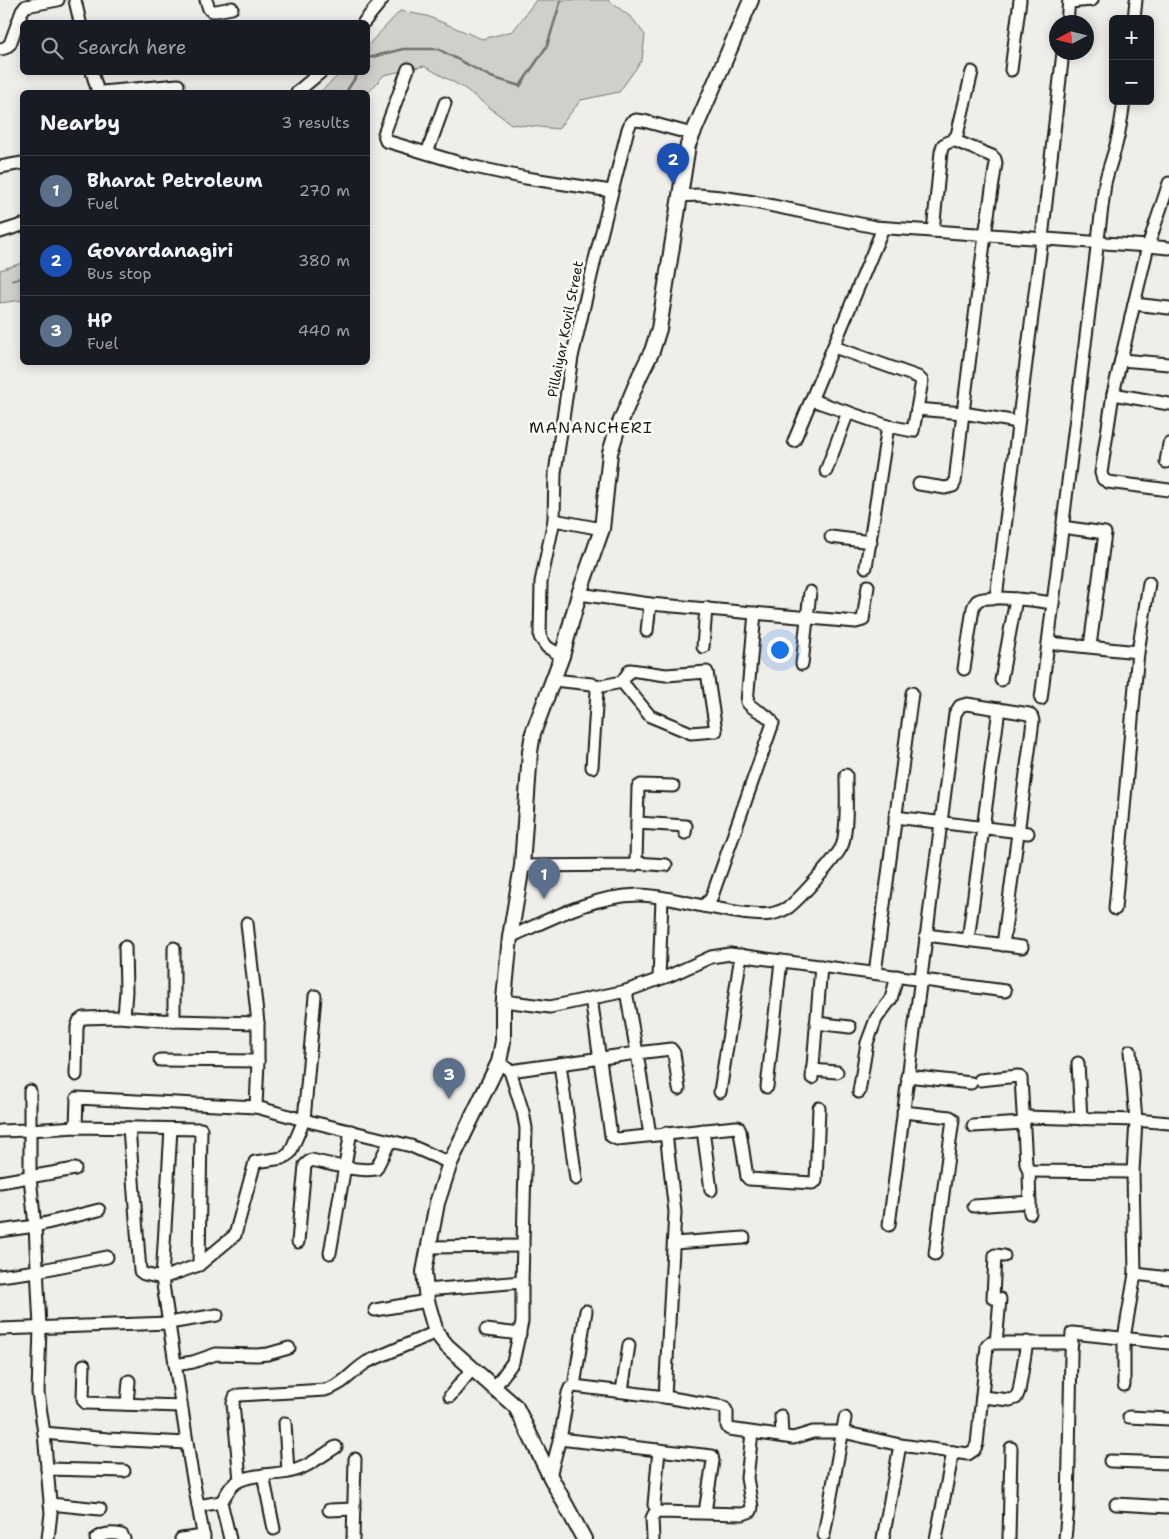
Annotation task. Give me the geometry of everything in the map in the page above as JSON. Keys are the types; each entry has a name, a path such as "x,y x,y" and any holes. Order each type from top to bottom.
{"main road":[{"path":"584,1539 516,1407 447,1346 436,1332 426,1296 424,1272 437,1203 450,1163 505,1066 503,1041 504,1000 510,937 522,866 533,733 562,656 579,594 602,529 610,454 617,430 660,329 688,145 751,0"}],"street":[{"path":"0,49 8,47 10,44 22,10 26,6 58,0"},
{"path":"75,0 80,20"},
{"path":"206,0 209,9 212,11 232,8"},
{"path":"366,20 382,0"},
{"path":"1011,70 1020,0"},
{"path":"1068,15 1069,1 1092,0"},
{"path":"1134,15 1136,0"},
{"path":"996,598 1042,238 1062,60"},
{"path":"408,69 384,134 384,138 389,143 470,166 517,176 611,191"},
{"path":"932,231 941,152 943,145 953,140 960,128 972,72"},
{"path":"96,75 98,90"},
{"path":"299,90 317,75"},
{"path":"124,90 178,85"},
{"path":"427,153 445,104"},
{"path":"1040,699 1049,643 1096,243 1105,183 1121,126 1124,105"},
{"name":"Pillaiyar Kovil Street","path":"562,656 547,647 540,637 541,582 554,520 555,473 572,357 611,191 631,122 636,120 644,121 692,134"},
{"path":"919,484 945,488 953,486 955,482 985,235 996,163 992,156 953,140"},
{"path":"0,167 20,163"},
{"path":"1169,183 1148,246 1134,304 1113,394 1101,473 1103,479 1108,482 1169,490"},
{"path":"679,196 699,195 754,202 883,228 1169,248"},
{"path":"0,232 20,226"},
{"path":"794,441 883,228"},
{"path":"1134,304 1169,308"},
{"path":"812,400 888,426 913,431 922,381 918,377 834,347"},
{"path":"1121,360 1169,364"},
{"path":"1113,394 1169,404"},
{"path":"917,409 963,413 1018,422"},
{"path":"826,471 848,412"},
{"path":"866,567 888,426"},
{"path":"1166,462 1169,444"},
{"path":"554,520 602,529"},
{"path":"1062,527 1105,533 1090,646"},
{"path":"831,537 871,542"},
{"path":"1115,910 1138,652 1149,583"},
{"path":"579,594 650,604 856,622 863,620 868,586"},
{"path":"802,664 810,592"},
{"path":"964,669 972,608 977,601 996,598 1053,603"},
{"path":"1001,680 1016,599"},
{"path":"647,631 650,604"},
{"path":"703,647 706,608"},
{"path":"703,906 711,899 773,723 770,717 750,707 747,702 755,613"},
{"path":"1049,643 1138,652"},
{"path":"596,687 622,682 630,670 666,675 707,672 716,731 691,733 650,716 622,682"},
{"path":"553,680 592,684 598,690 592,767"},
{"path":"874,973 912,693"},
{"path":"889,1225 955,714 960,706 967,704 1029,714 1033,721 1023,833 1003,945"},
{"path":"968,940 999,710"},
{"path":"510,937 594,902 638,895 747,913 771,914 787,908 838,853 843,844 846,822 846,774"},
{"path":"635,863 638,787 641,784 673,786"},
{"path":"895,817 1023,833"},
{"path":"637,823 686,826 685,833"},
{"path":"522,866 666,864"},
{"path":"659,979 662,898"},
{"path":"247,923 258,1023 256,1107"},
{"path":"926,935 1022,947"},
{"path":"124,1017 126,992 125,947"},
{"path":"174,948 174,1021"},
{"path":"504,1000 550,1007 626,991 711,957 730,954 1005,991"},
{"path":"720,1092 741,955"},
{"path":"767,1088 781,961"},
{"path":"821,966 812,1074 837,1072"},
{"path":"860,1092 866,1043 876,1019 891,1000 896,976"},
{"path":"626,991 650,1135"},
{"path":"129,1128 140,1271 144,1274 162,1278 199,1265 235,1235 255,1162 283,1158 290,1153 304,1120 315,996"},
{"path":"591,998 611,1136 617,1140 666,1133 738,1127 747,1177 749,1179 812,1183 816,1181 819,1108"},
{"path":"76,1075 77,1027 78,1021 82,1018 124,1017 174,1021 258,1023"},
{"path":"816,1023 850,1026"},
{"path":"495,1387 513,1362 522,1322 526,1128 523,1112 505,1066 560,1064 672,1049 679,1089"},
{"path":"1124,1385 1124,1338 1134,1274 1133,1172 1136,1120 1130,1051"},
{"path":"160,1060 258,1061"},
{"path":"1078,1063 1081,1119"},
{"path":"560,1064 576,1179"},
{"path":"908,1076 976,1082 1020,1077 1022,1082 1026,1164 1030,1171 1030,1207 974,1206"},
{"path":"30,1090 30,1177 35,1226 40,1327 38,1393 44,1434 51,1513 48,1539"},
{"path":"76,1127 77,1098 256,1107 411,1146 450,1163"},
{"path":"903,1112 950,1117 953,1119 934,1254"},
{"path":"973,1126 1024,1120 1081,1119 1169,1123"},
{"path":"0,1130 76,1127 201,1128 199,1265"},
{"path":"171,1129 162,1278 181,1406 204,1538 181,1539"},
{"path":"703,1130 711,1190"},
{"path":"330,1254 351,1131"},
{"path":"665,1397 675,1212 666,1133"},
{"path":"298,1242 305,1165 311,1160 344,1167 376,1169 390,1141"},
{"path":"0,1182 75,1169"},
{"path":"1030,1171 1133,1172"},
{"path":"0,1231 35,1226 99,1210"},
{"path":"674,1243 744,1238"},
{"path":"428,1247 523,1246"},
{"path":"996,1343 1000,1299 992,1298 996,1255 1004,1256"},
{"path":"0,1276 37,1271 107,1257"},
{"path":"1134,1274 1169,1278"},
{"path":"375,1310 426,1296 522,1282"},
{"path":"574,1386 586,1310"},
{"path":"0,1329 169,1323 217,1315"},
{"path":"486,1330 520,1334"},
{"path":"240,1480 233,1403 235,1397 238,1395 325,1390 338,1385 367,1362 436,1332"},
{"path":"1065,1539 1068,1507 1072,1333 1169,1343"},
{"path":"982,1397 1010,1400 1016,1398 1019,1391 1027,1342"},
{"path":"550,1476 568,1393 570,1388 574,1386 665,1397 724,1407 727,1412 728,1428 752,1433 793,1438 813,1432 843,1432 900,1444 968,1454 974,1450 977,1444 986,1346 990,1343 1072,1343"},
{"path":"622,1392 629,1345"},
{"path":"175,1365 193,1362 216,1354 257,1355 289,1348"},
{"path":"84,1365 84,1401 86,1403 181,1406"},
{"path":"450,1396 472,1368"},
{"path":"127,1404 129,1381"},
{"path":"781,1416 782,1436"},
{"path":"1129,1417 1169,1419"},
{"path":"824,1535 845,1418"},
{"path":"285,1423 288,1472"},
{"path":"653,1539 652,1518 658,1512 743,1514 751,1511 747,1478 752,1433"},
{"path":"44,1434 187,1442"},
{"path":"559,1439 712,1456 705,1512"},
{"path":"883,1539 900,1444"},
{"path":"198,1506 221,1502 233,1485 240,1480 288,1472 304,1467 336,1447"},
{"path":"1010,1539 1011,1448"},
{"path":"654,1505 659,1450"},
{"path":"936,1539 953,1452"},
{"path":"353,1539 355,1460"},
{"path":"1110,1461 1169,1463"},
{"path":"47,1469 124,1471"},
{"path":"263,1475 274,1529"},
{"path":"221,1502 230,1539"},
{"path":"50,1504 100,1509"},
{"path":"1116,1504 1169,1507"},
{"path":"329,1510 354,1509"},
{"path":"96,1539 108,1534 122,1535 124,1539"}],"shaded area":[{"path":"536,0 608,0 632,18 645,35 642,60 619,92 581,100 558,129 511,124 464,88 424,66 384,75 370,91 322,90 339,75 370,75 370,43 400,11 427,16 482,39 513,31"},
{"path":"20,264 20,300 0,303 0,270"}],"waterway":[{"path":"370,57 403,49 438,49 491,77 520,86 547,46 561,0"},
{"path":"347,90 357,75"},
{"path":"12,280 20,278"}],"place":[{"name":"Govardanagiri","path":"673,184"},
{"name":"Bharat Petroleum","path":"544,899"},
{"name":"HP","path":"449,1099"}],"district":[{"name":"MANANCHERI","path":"591,427"}]}
